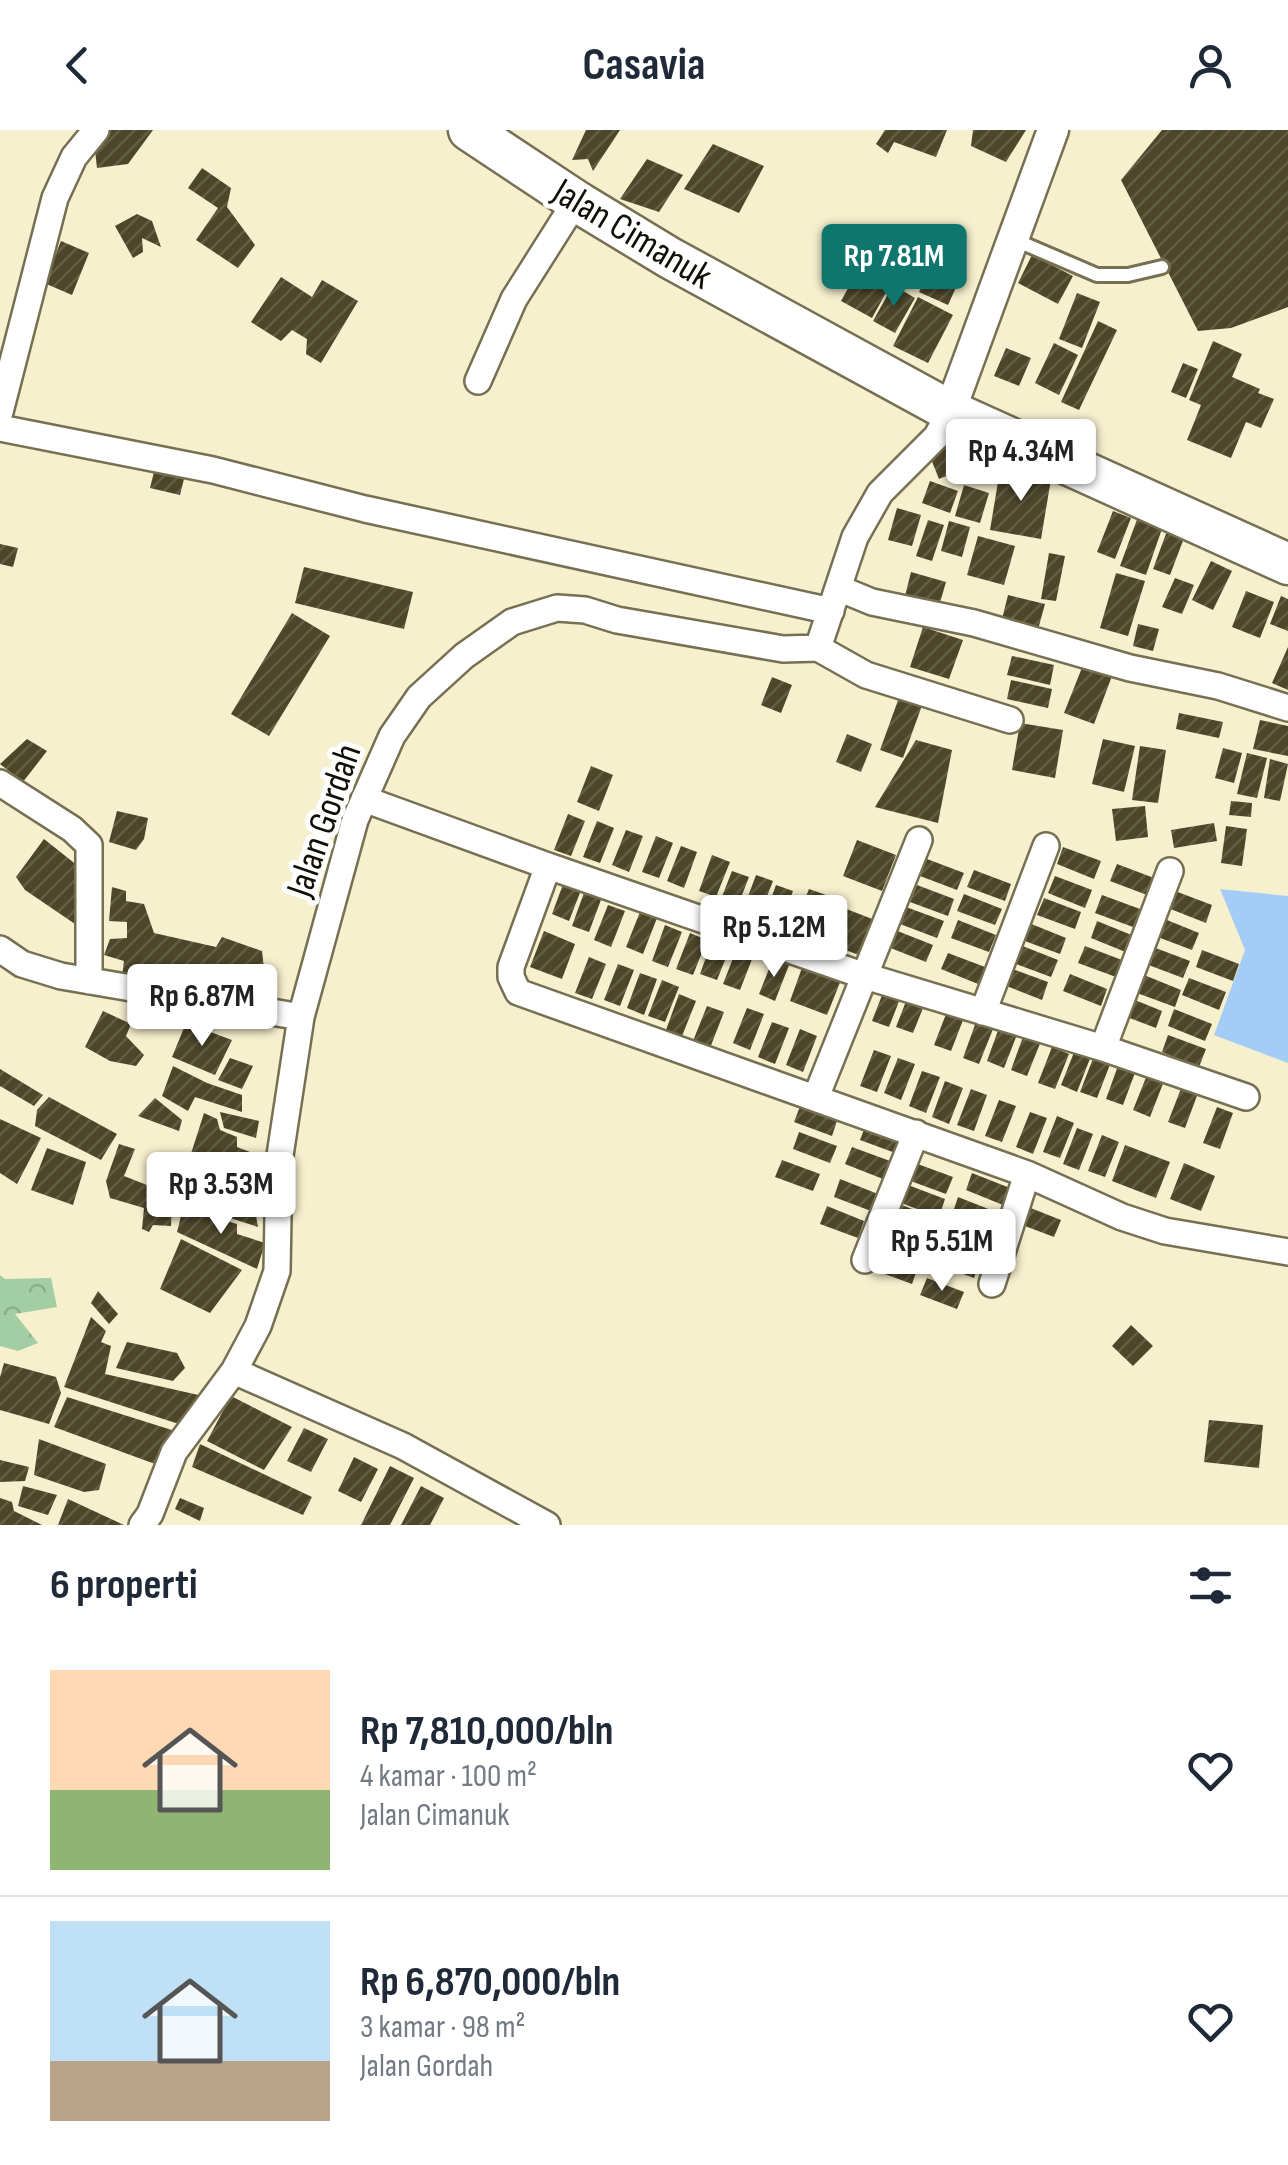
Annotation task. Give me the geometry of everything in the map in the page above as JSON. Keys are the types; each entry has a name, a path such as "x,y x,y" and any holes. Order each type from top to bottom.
{"main road":[{"name":"Jalan Cimanuk","path":"468,130 670,258 950,411 1288,564"}],"street":[{"path":"0,412 56,198 74,157 96,130"},
{"path":"1010,720 866,675 818,648 855,537 880,493 929,446 950,411 1053,130"},
{"path":"478,381 514,299 576,201"},
{"path":"0,428 213,470 403,518 974,623 1288,708"},
{"name":"Jalan Gordah","path":"142,1525 174,1452 234,1371 258,1326 277,1271 280,1162 301,1017 364,799 392,736 419,697 464,656 512,622 557,608 585,610 617,620 783,649 818,648"},
{"path":"0,783 72,828 88,845 90,981"},
{"path":"364,799 865,976 1103,1048 1246,1097"},
{"path":"816,1097 919,840"},
{"path":"983,1012 1046,846"},
{"path":"548,866 510,968 518,992 1027,1174 1122,1217 1165,1231 1288,1252"},
{"path":"1103,1048 1170,871"},
{"path":"0,948 22,964 90,981 301,1017"},
{"path":"864,1260 916,1134"},
{"path":"992,1284 1027,1174"},
{"path":"234,1371 403,1446 547,1525"}],"lane":[{"path":"1013,239 1096,274 1128,274 1162,267"}],"green space":[{"path":"0,1275 5,1279 51,1278 57,1307 15,1314 38,1343 18,1351 0,1346"}],"water":[{"path":"1220,889 1288,896 1288,1063 1214,1035 1245,950"}],"building":[{"path":"103,130 153,130 128,164 97,168 94,142"},
{"path":"586,130 620,130 593,171 588,159 572,160"},
{"path":"885,130 947,130 936,157 894,142 888,153 876,144"},
{"path":"973,130 1026,130 1006,162 971,146"},
{"path":"1162,130 1288,130 1288,307 1231,328 1198,331 1121,180"},
{"path":"713,144 764,166 739,213 684,189"},
{"path":"647,159 683,175 659,212 620,199"},
{"path":"202,168 231,188 227,207 255,245 238,268 196,240 218,208 188,188"},
{"path":"137,214 152,221 161,247 142,238 143,252 133,258 115,226"},
{"path":"61,241 89,253 72,295 44,283"},
{"path":"1032,255 1073,276 1058,304 1018,283"},
{"path":"932,261 962,274 948,305 919,292"},
{"path":"861,265 892,282 872,318 841,301"},
{"path":"281,277 312,297 322,280 358,301 321,363 306,354 307,339 292,330 281,341 251,322"},
{"path":"893,285 915,298 895,333 873,321"},
{"path":"1077,293 1100,302 1082,348 1059,339"},
{"path":"918,297 953,315 928,363 893,346"},
{"path":"1098,321 1117,330 1079,410 1061,402"},
{"path":"1213,341 1242,354 1232,377 1274,399 1261,428 1246,422 1231,458 1187,440 1201,405 1189,400"},
{"path":"1054,343 1078,355 1059,395 1035,383"},
{"path":"1006,348 1031,358 1019,386 994,376"},
{"path":"1183,363 1198,369 1186,398 1171,392"},
{"path":"967,439 977,464 939,479 929,454"},
{"path":"155,468 185,475 180,495 150,488"},
{"path":"1000,470 1051,479 1041,539 990,530"},
{"path":"930,481 958,491 950,513 922,503"},
{"path":"964,485 989,493 980,523 955,516"},
{"path":"897,508 921,515 912,546 888,540"},
{"path":"1113,511 1131,518 1115,559 1097,552"},
{"path":"1139,514 1164,523 1146,575 1120,566"},
{"path":"928,520 944,525 932,561 916,556"},
{"path":"949,521 970,527 962,557 941,551"},
{"path":"1167,531 1184,538 1170,575 1153,569"},
{"path":"978,536 1015,546 1004,585 967,575"},
{"path":"0,544 18,548 13,567 0,564"},
{"path":"1049,553 1065,556 1056,601 1041,599"},
{"path":"1211,561 1232,571 1213,610 1192,600"},
{"path":"304,567 413,592 404,629 295,603"},
{"path":"911,572 946,582 939,606 905,596"},
{"path":"1116,573 1145,581 1128,636 1100,628"},
{"path":"1175,578 1194,585 1182,614 1162,607"},
{"path":"1246,591 1274,602 1260,638 1232,627"},
{"path":"1008,595 1045,604 1037,633 1001,623"},
{"path":"1281,596 1288,599 1288,631 1270,624"},
{"path":"292,613 330,636 269,736 231,714"},
{"path":"1138,624 1159,629 1153,651 1133,646"},
{"path":"923,627 963,640 949,679 910,667"},
{"path":"1288,647 1288,690 1272,683"},
{"path":"1012,656 1054,665 1050,685 1007,675"},
{"path":"1083,665 1112,676 1094,724 1064,713"},
{"path":"772,677 792,685 781,713 761,705"},
{"path":"1011,680 1052,689 1048,708 1007,699"},
{"path":"901,692 924,700 903,758 880,750"},
{"path":"1179,713 1223,722 1219,738 1176,729"},
{"path":"1260,720 1288,726 1288,756 1253,749"},
{"path":"1020,723 1063,730 1055,778 1012,770"},
{"path":"847,734 872,744 861,772 836,762"},
{"path":"27,739 47,751 23,782 0,764"},
{"path":"1103,739 1135,746 1124,792 1092,784"},
{"path":"916,740 952,750 938,823 875,807"},
{"path":"1140,746 1166,750 1158,803 1132,800"},
{"path":"1223,748 1242,753 1234,783 1215,778"},
{"path":"1247,753 1267,758 1257,798 1237,794"},
{"path":"1270,759 1288,764 1280,801 1264,798"},
{"path":"591,766 613,775 599,811 577,802"},
{"path":"1231,801 1252,803 1251,817 1229,815"},
{"path":"1145,806 1148,837 1116,841 1112,809"},
{"path":"117,811 148,818 144,839 136,850 109,842"},
{"path":"568,814 585,821 571,856 554,850"},
{"path":"597,821 614,828 600,863 583,857"},
{"path":"1214,823 1217,841 1174,848 1171,830"},
{"path":"1226,826 1247,829 1242,866 1221,863"},
{"path":"626,830 643,836 629,872 612,865"},
{"path":"656,836 673,843 659,878 642,872"},
{"path":"44,839 78,866 75,924 25,890 16,877"},
{"path":"857,840 896,855 882,891 843,876"},
{"path":"681,846 697,852 684,888 667,881"},
{"path":"1063,847 1101,861 1094,879 1057,864"},
{"path":"712,855 730,862 716,897 699,891"},
{"path":"927,859 964,873 957,890 920,876"},
{"path":"1117,864 1154,878 1147,895 1110,881"},
{"path":"974,870 1011,884 1005,901 967,887"},
{"path":"732,871 749,877 735,913 718,907"},
{"path":"756,875 773,881 759,917 743,910"},
{"path":"1055,876 1092,890 1085,908 1048,893"},
{"path":"565,879 583,885 569,921 552,914"},
{"path":"776,885 793,891 780,927 763,921"},
{"path":"917,885 954,899 948,916 910,902"},
{"path":"112,887 126,891 126,901 144,904 154,933 216,947 222,937 262,951 266,986 237,985 234,1000 122,977 124,961 104,955 110,939 127,938 127,922 109,921"},
{"path":"809,889 826,895 812,931 795,924"},
{"path":"585,890 602,897 589,932 572,926"},
{"path":"1175,891 1212,905 1206,923 1168,908"},
{"path":"964,894 1002,909 995,925 957,911"},
{"path":"1102,895 1140,909 1133,927 1095,913"},
{"path":"1044,898 1081,912 1075,929 1037,915"},
{"path":"608,905 625,911 611,947 594,940"},
{"path":"841,907 875,920 861,956 828,943"},
{"path":"906,907 944,921 937,938 900,924"},
{"path":"640,912 657,918 643,954 626,947"},
{"path":"1162,918 1199,933 1192,950 1155,936"},
{"path":"958,920 996,935 989,952 951,938"},
{"path":"1097,921 1134,936 1128,953 1091,938"},
{"path":"1029,923 1066,938 1060,954 1022,940"},
{"path":"665,925 682,932 668,967 652,961"},
{"path":"895,930 933,945 926,962 888,947"},
{"path":"544,931 575,944 562,979 530,967"},
{"path":"690,933 707,940 693,975 676,969"},
{"path":"713,938 731,945 717,980 700,974"},
{"path":"1020,945 1058,960 1051,977 1013,963"},
{"path":"1085,946 1122,960 1116,977 1078,963"},
{"path":"1153,947 1190,961 1183,978 1146,964"},
{"path":"737,948 754,954 740,990 723,984"},
{"path":"1202,950 1239,964 1233,981 1196,967"},
{"path":"948,953 985,967 978,984 941,969"},
{"path":"589,957 606,964 592,999 575,993"},
{"path":"773,959 789,965 775,1001 759,994"},
{"path":"618,964 634,970 620,1006 604,1000"},
{"path":"803,965 841,980 827,1015 790,1001"},
{"path":"1010,968 1048,982 1042,1000 1004,985"},
{"path":"640,973 657,979 644,1015 627,1008"},
{"path":"1070,974 1107,989 1101,1006 1063,991"},
{"path":"1144,975 1181,990 1175,1007 1137,993"},
{"path":"1189,978 1226,992 1219,1010 1182,995"},
{"path":"662,980 679,987 665,1022 648,1016"},
{"path":"886,985 903,991 889,1027 872,1021"},
{"path":"910,991 927,998 913,1033 896,1027"},
{"path":"679,994 696,1001 682,1036 666,1030"},
{"path":"1125,996 1162,1011 1156,1028 1119,1014"},
{"path":"707,1006 724,1012 710,1048 693,1041"},
{"path":"747,1008 764,1014 750,1050 733,1043"},
{"path":"948,1009 965,1015 951,1051 934,1045"},
{"path":"1174,1009 1212,1024 1205,1041 1168,1026"},
{"path":"103,1011 131,1024 126,1036 144,1055 136,1066 110,1061 85,1047"},
{"path":"772,1022 789,1028 775,1064 758,1057"},
{"path":"976,1022 993,1029 979,1064 963,1058"},
{"path":"186,1023 232,1040 215,1075 172,1057"},
{"path":"1000,1025 1018,1032 1004,1068 987,1061"},
{"path":"800,1029 817,1036 803,1072 786,1065"},
{"path":"1024,1034 1041,1041 1027,1076 1011,1070"},
{"path":"1168,1035 1206,1049 1199,1067 1162,1052"},
{"path":"1052,1047 1069,1054 1055,1089 1038,1083"},
{"path":"874,1050 891,1056 877,1092 860,1086"},
{"path":"1075,1050 1091,1056 1077,1092 1061,1085"},
{"path":"1094,1056 1111,1062 1097,1098 1080,1092"},
{"path":"230,1058 253,1066 242,1089 218,1080"},
{"path":"898,1058 915,1064 901,1100 884,1093"},
{"path":"1119,1063 1136,1070 1123,1105 1106,1099"},
{"path":"173,1066 242,1095 242,1112 195,1097 188,1111 162,1096"},
{"path":"0,1069 43,1095 34,1106 0,1086"},
{"path":"922,1071 940,1077 926,1113 909,1106"},
{"path":"1147,1075 1164,1081 1150,1117 1133,1110"},
{"path":"945,1081 963,1088 949,1124 932,1117"},
{"path":"1182,1086 1198,1093 1185,1128 1168,1122"},
{"path":"971,1089 987,1095 974,1131 957,1125"},
{"path":"49,1097 117,1134 101,1160 35,1126 37,1110"},
{"path":"155,1098 182,1120 179,1131 138,1116"},
{"path":"999,1100 1016,1106 1002,1142 985,1136"},
{"path":"801,1104 838,1118 832,1136 794,1122"},
{"path":"1217,1107 1233,1113 1220,1149 1203,1143"},
{"path":"220,1112 259,1121 256,1138 224,1128"},
{"path":"1030,1112 1047,1118 1033,1154 1016,1147"},
{"path":"204,1113 217,1119 220,1130 237,1137 237,1147 250,1152 241,1175 189,1160"},
{"path":"1057,1116 1074,1123 1060,1158 1043,1152"},
{"path":"0,1119 41,1138 17,1184 0,1173"},
{"path":"867,1122 904,1137 898,1154 860,1140"},
{"path":"1077,1128 1093,1134 1079,1170 1063,1164"},
{"path":"799,1132 837,1146 830,1163 793,1149"},
{"path":"1102,1135 1119,1142 1105,1177 1088,1171"},
{"path":"119,1144 135,1149 124,1176 157,1189 156,1200 172,1203 171,1226 153,1225 149,1232 142,1229 144,1208 110,1198 106,1181"},
{"path":"1125,1145 1170,1162 1156,1198 1112,1181"},
{"path":"852,1147 890,1161 883,1179 845,1164"},
{"path":"47,1148 86,1162 73,1205 31,1190"},
{"path":"782,1160 820,1174 813,1191 775,1177"},
{"path":"915,1163 953,1177 946,1194 908,1180"},
{"path":"1184,1163 1215,1176 1201,1211 1170,1199"},
{"path":"190,1170 244,1185 242,1197 253,1199 258,1227 180,1202 175,1182"},
{"path":"972,1173 1010,1188 1003,1205 966,1190"},
{"path":"840,1179 878,1194 871,1211 834,1197"},
{"path":"908,1185 945,1199 939,1217 901,1203"},
{"path":"958,1197 996,1212 990,1229 952,1215"},
{"path":"902,1205 939,1220 933,1237 895,1223"},
{"path":"1023,1205 1061,1220 1054,1237 1017,1223"},
{"path":"827,1206 864,1221 858,1238 820,1224"},
{"path":"183,1208 237,1224 237,1234 265,1243 257,1269 177,1232"},
{"path":"950,1224 987,1238 981,1255 943,1241"},
{"path":"893,1227 931,1242 924,1259 887,1245"},
{"path":"181,1239 242,1270 210,1313 160,1289"},
{"path":"943,1247 980,1261 974,1278 936,1264"},
{"path":"880,1253 918,1267 912,1284 874,1270"},
{"path":"927,1278 964,1292 957,1309 920,1295"},
{"path":"98,1291 118,1314 109,1324 91,1303"},
{"path":"91,1317 106,1331 101,1342 111,1346 105,1374 203,1396 182,1425 64,1387"},
{"path":"1131,1325 1153,1346 1133,1366 1112,1346"},
{"path":"127,1342 177,1353 185,1368 173,1381 116,1368"},
{"path":"4,1363 56,1377 61,1393 49,1424 0,1410"},
{"path":"231,1396 292,1427 264,1470 207,1441"},
{"path":"67,1397 175,1431 155,1464 54,1427"},
{"path":"1209,1420 1263,1425 1259,1468 1204,1462"},
{"path":"304,1428 328,1439 311,1472 287,1461"},
{"path":"39,1439 106,1464 99,1490 84,1492 34,1475"},
{"path":"200,1444 312,1497 303,1515 192,1467"},
{"path":"354,1457 378,1469 361,1502 338,1491"},
{"path":"0,1460 29,1467 25,1481 0,1482"},
{"path":"390,1466 414,1478 390,1525 361,1525"},
{"path":"23,1486 57,1495 48,1515 18,1506"},
{"path":"421,1486 444,1498 430,1525 401,1525"},
{"path":"0,1498 12,1502 14,1511 42,1525 0,1525"},
{"path":"180,1498 204,1508 200,1521 175,1509"},
{"path":"68,1499 124,1525 58,1525"}]}
